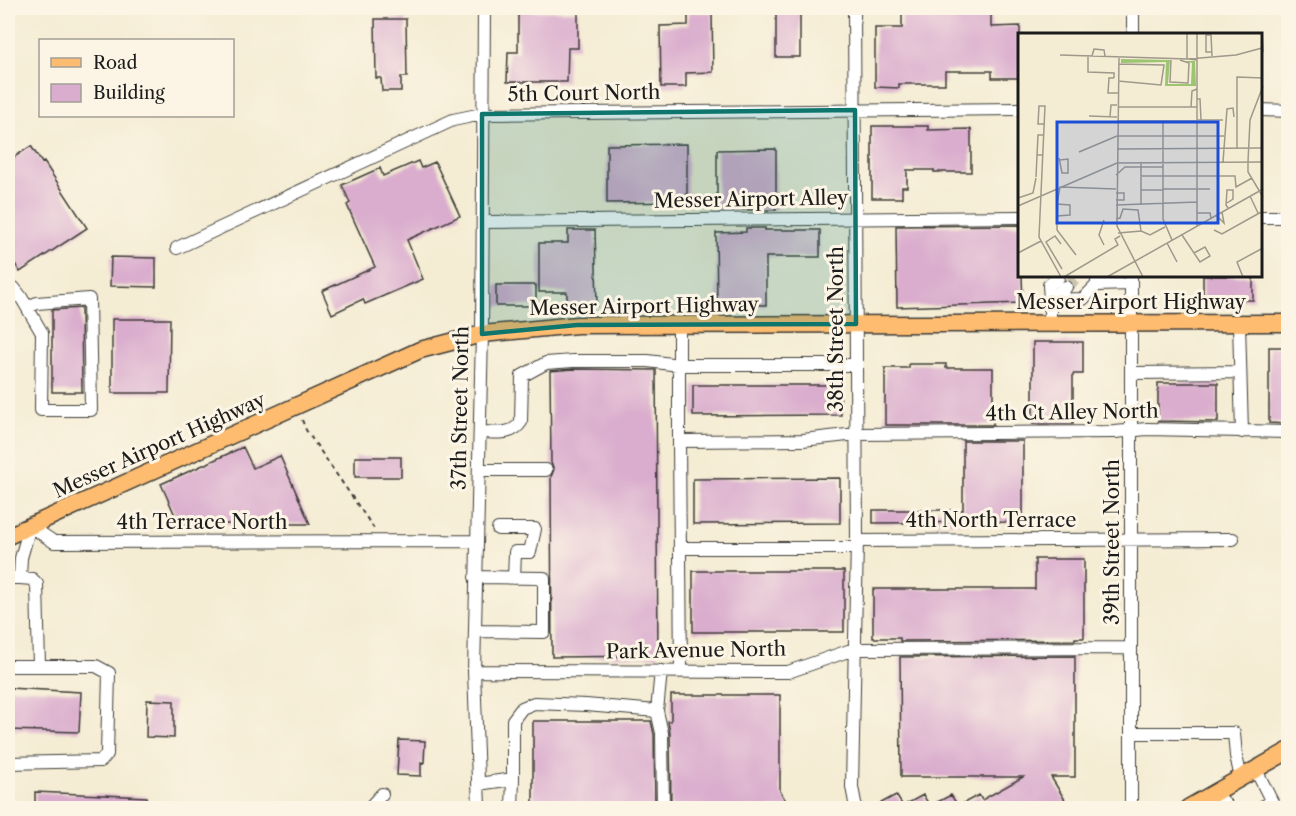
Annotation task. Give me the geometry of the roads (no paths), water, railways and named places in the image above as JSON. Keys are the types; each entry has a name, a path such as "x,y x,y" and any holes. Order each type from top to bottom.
{"main road":[{"name":"Messer Airport Highway","path":"8,536 420,350 482,334 577,325 1288,323"},
{"path":"1188,808 1256,770 1287,756"}],"street":[{"name":"37th Street North","path":"479,808 474,671 482,334 484,8"},
{"name":"38th Street North","path":"854,8 857,544 852,787 856,808"},
{"path":"1132,8 1132,33"},
{"name":"5th Court North","path":"177,248 453,120 482,114 1018,109"},
{"path":"1263,110 1288,111"},
{"name":"Messer Airport Alley","path":"483,222 1018,217"},
{"path":"1263,217 1288,217"},
{"path":"1050,300 1083,299 1097,280 1131,280"},
{"name":"39th Street North","path":"1131,280 1131,808"},
{"path":"1050,323 1050,300 1054,281"},
{"path":"14,288 42,333 41,410 91,410 89,299 38,303 28,308"},
{"path":"1239,323 1242,432"},
{"path":"679,324 681,671"},
{"path":"480,432 510,432 518,428 521,422 522,376 546,363 637,361 679,365 856,365"},
{"path":"1132,374 1240,372"},
{"name":"4th Ct Alley North","path":"679,441 802,440 856,434 1147,429 1288,432"},
{"path":"479,470 546,470"},
{"path":"30,526 14,578 32,579 37,584 39,666"},
{"name":"4th Terrace North","path":"30,526 54,542 476,541"},
{"path":"498,529 535,529 531,552 515,552 514,578"},
{"name":"4th North Terrace","path":"681,548 1132,538 1233,539"},
{"path":"475,578 544,578 544,632 475,631"},
{"name":"Park Avenue North","path":"474,671 788,672 854,649 1131,648"},
{"path":"8,666 96,666 109,673 107,754 101,761 8,764"},
{"path":"661,671 657,711 662,733 663,808"},
{"path":"512,808 513,720 522,708 534,703 657,711"},
{"path":"1131,733 1234,733 1241,778"},
{"path":"1256,770 1272,802 1260,808"},
{"path":"478,784 513,779"},
{"path":"1216,792 1228,808"},
{"path":"369,808 382,794"}],"tunnel":[{"path":"1066,287 1077,278"}]}
